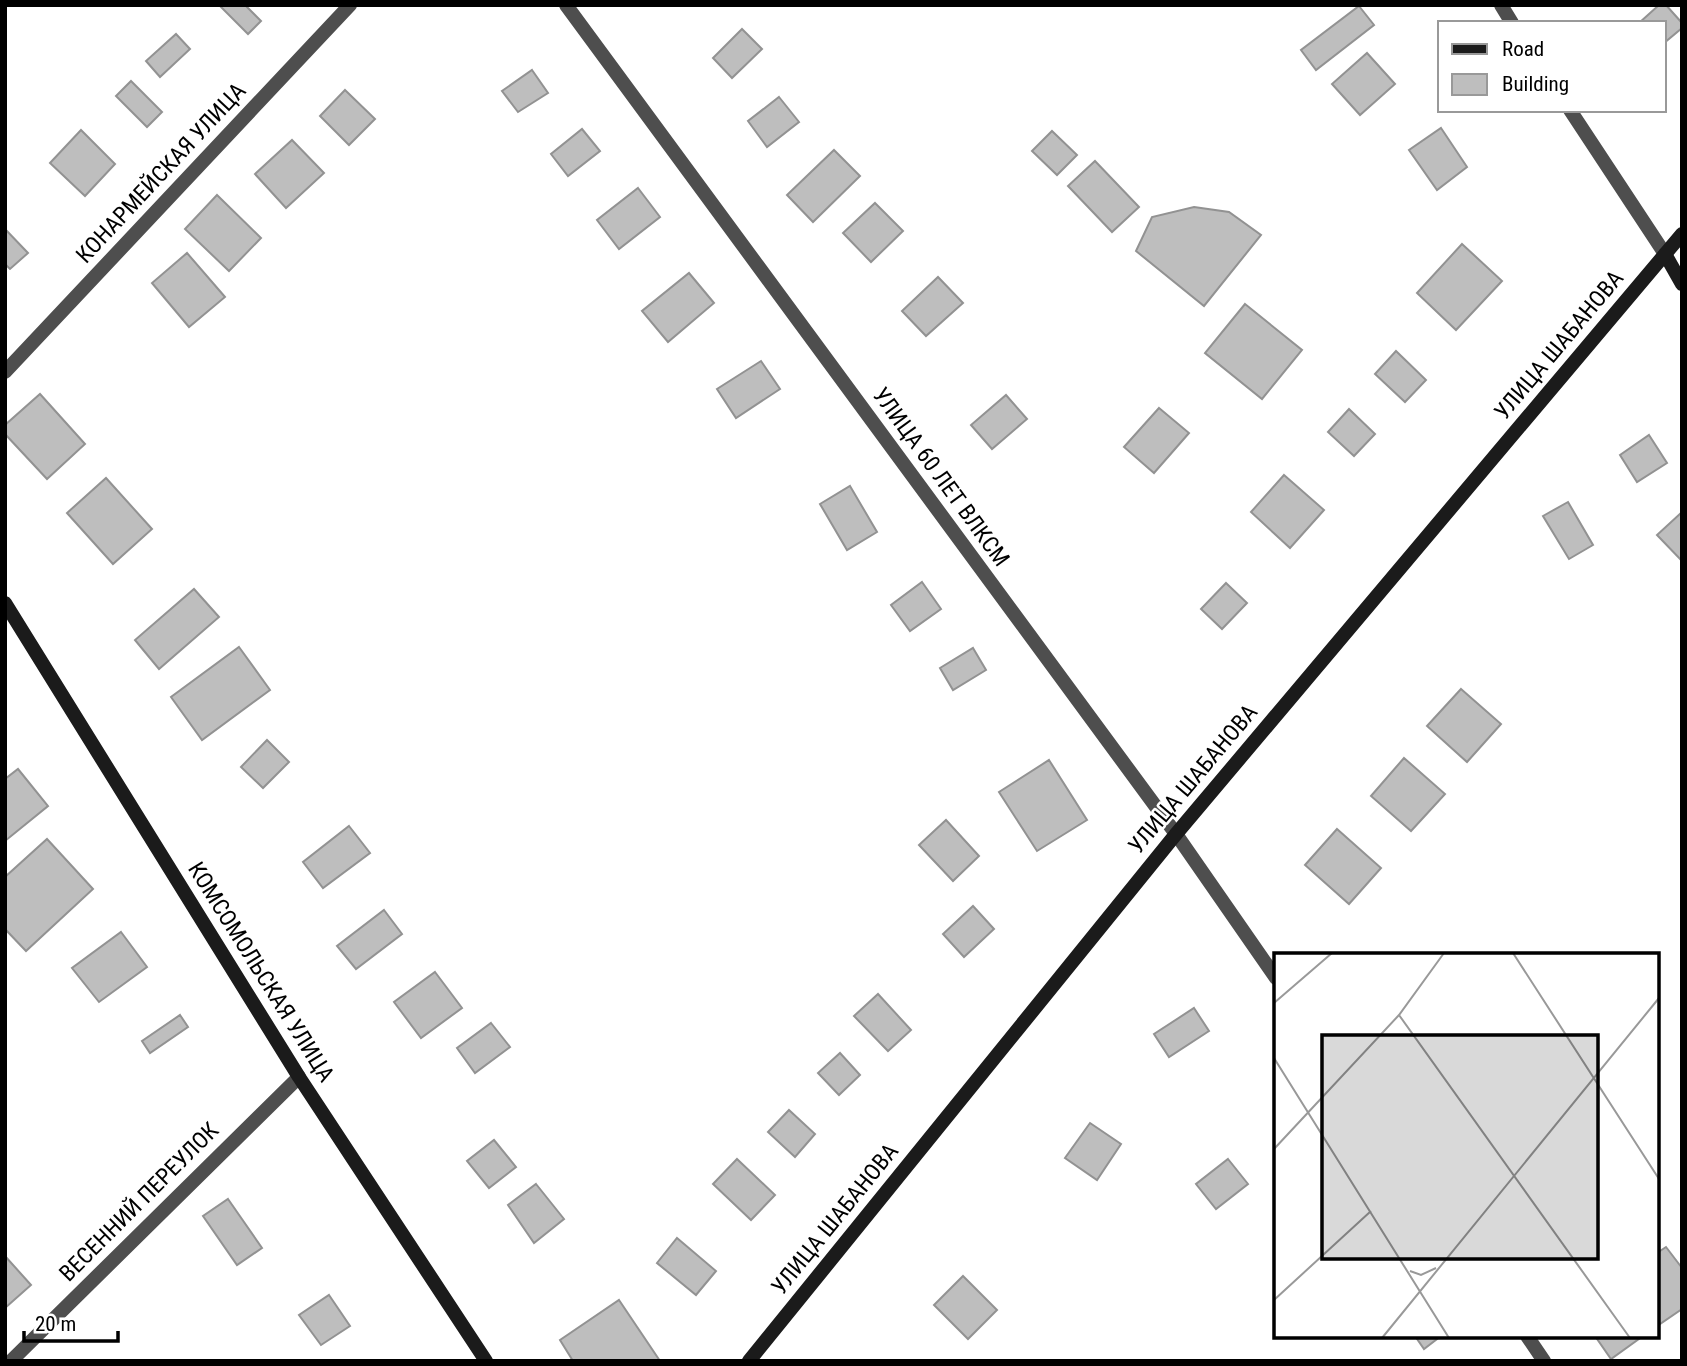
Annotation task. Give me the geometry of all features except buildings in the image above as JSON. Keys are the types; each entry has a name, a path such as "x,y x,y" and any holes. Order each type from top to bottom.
{"street":[{"name":"КОНАРМЕЙСКАЯ УЛИЦА","path":"5,372 350,5"},
{"name":"УЛИЦА 60 ЛЕТ ВЛКСМ","path":"566,5 1176,834 1274,975"},
{"path":"1501,5 1512,21"},
{"path":"1571,112 1682,284"},
{"name":"УЛИЦА ШАБАНОВА","path":"749,1361 1176,834 1682,234"},
{"name":"КОМСОМОЛЬСКАЯ УЛИЦА","path":"5,603 299,1077 486,1361"},
{"name":"ВЕСЕННИЙ ПЕРЕУЛОК","path":"11,1361 299,1077"},
{"path":"1528,1338 1544,1361"}]}
